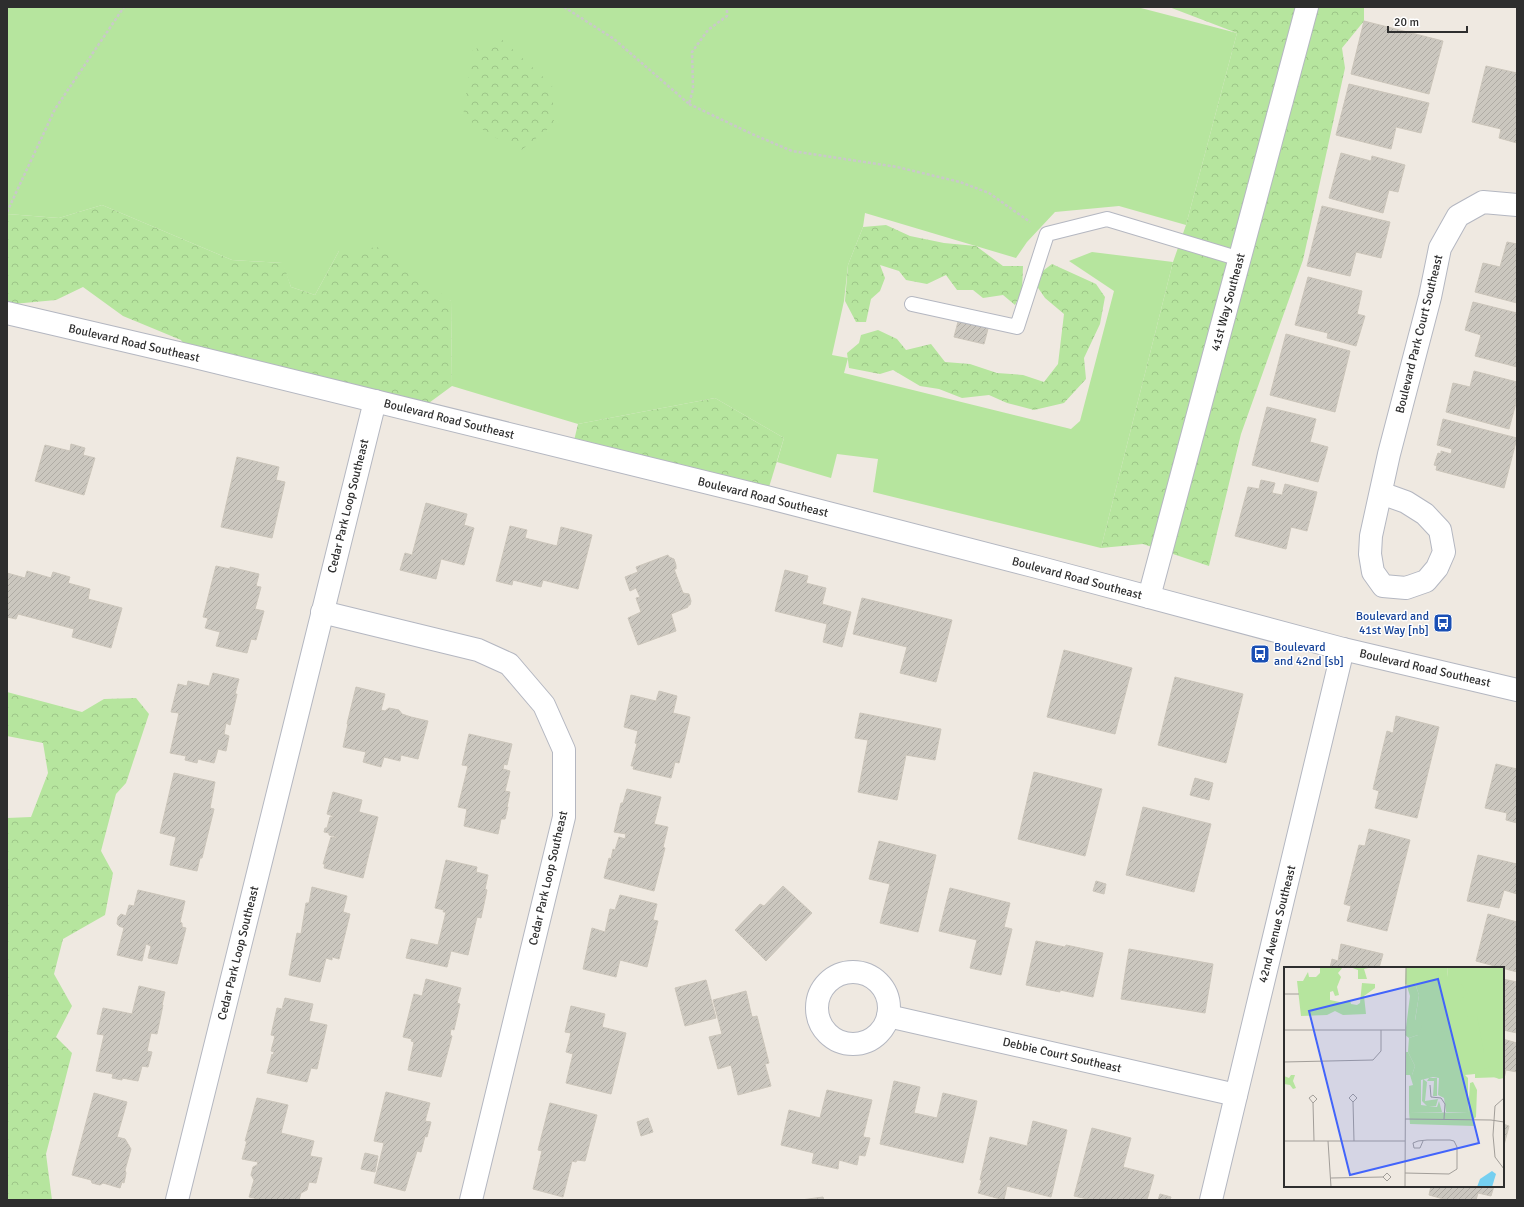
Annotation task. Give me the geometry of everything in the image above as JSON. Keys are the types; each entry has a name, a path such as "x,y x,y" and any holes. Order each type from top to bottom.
{"street":[{"name":"41st Way Southeast","path":"1149,597 1307,7"},
{"name":"Boulevard Park Court Southeast","path":"1381,493 1389,454 1430,297 1440,248 1458,216 1477,205 1483,202 1517,205"},
{"name":"Boulevard Road Southeast","path":"7,314 375,401 870,524 1343,649 1517,690"},
{"name":"Cedar Park Loop Southeast","path":"177,1200 375,401"},
{"name":"Cedar Park Loop Southeast","path":"322,612 478,650 509,664 544,705 564,750 564,817 471,1200"},
{"name":"42nd Avenue Southeast","path":"1210,1200 1343,649"},
{"name":"Debbie Court Southeast","path":"888,1016 1236,1095"}],"lane":[{"path":"912,304 1017,326 1047,234 1107,219 1240,259"}],"path":[{"path":"7,212 55,109 124,7"},
{"path":"564,7 614,39 689,104 752,134 792,151 897,167 960,182 989,193 1047,234"},
{"path":"689,104 693,89 692,52 708,30 727,16 727,7"}],"green space":[{"path":"7,7 1137,7 1237,33 1186,225 1119,206 1055,212 1027,242 1016,258 865,213 863,227 848,265 844,301 832,355 848,358 844,373 1071,429 1080,421 1114,291 1069,261 1092,252 1173,262 1101,548 873,492 878,459 837,454 831,478 777,462 784,438 715,398 578,424 452,386 451,301 339,251 315,295 291,287 282,263 232,260 102,205 59,218 7,214"},
{"path":"1169,7 1364,7 1364,21 1342,48 1345,68 1303,260 1241,434 1209,566 1143,544 1101,548 1173,262 1186,225 1237,33"},
{"path":"499,37 552,85 554,124 519,152 463,117 472,51"},
{"path":"102,205 232,260 283,263 291,287 315,295 339,251 380,247 451,301 452,386 418,411 191,356 181,340 123,316 83,287 56,300 13,304 7,302 7,214 59,218"},
{"path":"886,225 910,236 944,243 976,246 1003,266 1023,266 1022,291 1015,305 1003,295 983,298 973,290 957,290 946,275 927,284 906,280 899,271 880,265 885,278 880,291 871,299 866,322 856,322 845,301 848,265 863,227"},
{"path":"1052,264 1096,284 1105,297 1100,324 1084,358 1086,379 1064,403 1034,410 1007,403 989,395 962,398 939,389 920,386 893,370 880,374 849,368 847,353 859,343 861,335 878,330 897,339 906,350 931,344 945,362 970,364 997,373 1023,375 1044,382 1058,364 1064,314 1045,298 1032,279"},
{"path":"715,398 784,438 766,497 572,449 578,424"},
{"path":"7,692 82,712 104,699 136,698 149,714 126,783 116,794 101,851 113,873 105,915 63,939 54,974 72,1006 56,1037 72,1053 46,1154 52,1200 7,1200 7,818 31,817 48,773 43,743 7,736"}],"building":[{"path":"1364,21 1443,41 1429,94 1351,74"},
{"path":"1486,66 1517,73 1517,143 1499,138 1501,129 1472,122"},
{"path":"1349,84 1429,103 1421,133 1396,127 1391,149 1336,135"},
{"path":"1341,153 1371,161 1372,156 1405,165 1398,192 1389,190 1383,213 1329,198"},
{"path":"1322,206 1390,222 1381,258 1356,252 1350,276 1307,266"},
{"path":"1507,242 1517,244 1517,303 1475,292 1483,263 1500,267"},
{"path":"1308,277 1362,291 1357,314 1365,316 1356,346 1327,338 1328,333 1295,325"},
{"path":"1473,302 1517,313 1517,367 1475,356 1481,335 1465,330"},
{"path":"959,318 989,325 984,344 954,337"},
{"path":"1286,334 1350,351 1335,412 1270,395"},
{"path":"1474,371 1517,382 1517,399 1509,429 1446,412 1453,383 1470,387"},
{"path":"1267,407 1316,419 1310,442 1328,447 1318,482 1252,465"},
{"path":"1443,419 1517,438 1504,488 1436,470 1437,466 1434,465 1438,453 1441,454 1441,451 1451,454 1452,449 1437,445"},
{"path":"71,444 85,448 83,455 95,458 84,495 35,481 45,445 70,451"},
{"path":"237,457 279,467 276,480 285,482 272,538 221,527"},
{"path":"1261,480 1275,483 1272,493 1282,495 1285,484 1317,492 1307,531 1291,527 1286,549 1235,536 1248,487 1259,489"},
{"path":"426,503 467,514 464,525 474,528 464,565 441,559 436,579 400,570 405,553 412,555"},
{"path":"510,526 527,530 525,538 557,546 561,527 592,535 578,589 543,580 541,587 513,580 512,585 496,581"},
{"path":"668,555 674,559 676,569 674,569 683,593 689,594 691,601 690,605 671,614 676,631 638,645 628,618 641,612 636,598 640,597 636,588 630,591 625,577 638,572 636,567"},
{"path":"216,566 230,569 230,567 259,574 256,586 261,587 255,609 264,611 256,640 251,639 247,653 216,646 220,632 205,628 208,618 203,617"},
{"path":"785,570 808,576 806,583 826,588 822,604 851,612 842,647 823,642 827,624 775,611"},
{"path":"27,571 51,578 53,572 70,577 68,583 90,589 88,599 122,608 111,648 72,637 74,629 18,614 16,619 7,617 7,573 25,578"},
{"path":"862,598 952,620 936,682 900,673 907,647 853,634"},
{"path":"1064,650 1132,668 1115,734 1047,717"},
{"path":"213,673 239,679 235,694 237,694 230,725 226,723 224,734 229,736 226,751 218,749 214,763 198,759 197,763 185,760 186,756 170,753 179,713 171,712 178,684 187,686 188,681 209,686"},
{"path":"1175,677 1243,694 1226,763 1158,745"},
{"path":"356,687 385,694 381,710 385,711 389,708 399,710 402,714 428,721 418,759 401,755 400,761 384,757 381,767 363,762 366,752 343,747"},
{"path":"659,691 677,696 673,713 690,717 679,763 675,762 671,778 633,769 634,766 631,766 637,744 635,743 638,731 624,727 631,695 656,701"},
{"path":"860,713 941,729 935,760 906,755 897,800 858,792 868,740 855,738"},
{"path":"1396,716 1439,727 1417,818 1375,808 1379,791 1373,789 1387,731 1393,733"},
{"path":"469,734 512,744 507,765 504,764 503,769 510,771 505,791 510,792 508,807 505,819 501,819 498,834 464,826 467,809 458,807 468,766 462,765"},
{"path":"1496,764 1517,769 1517,823 1506,820 1507,813 1485,808"},
{"path":"1034,772 1102,789 1085,856 1018,839"},
{"path":"174,773 215,782 210,808 214,809 202,858 200,858 197,871 170,865 176,837 160,833"},
{"path":"1195,778 1213,783 1209,800 1190,795"},
{"path":"627,789 661,797 654,824 668,827 663,847 665,848 654,891 604,878 609,858 611,859 613,849 615,850 619,837 625,839 626,834 614,832 621,803 623,803"},
{"path":"333,792 362,800 359,812 378,817 363,878 324,868 325,864 323,864 331,837 337,837 324,832 325,828 327,828 330,817 333,817 327,814"},
{"path":"1143,807 1211,824 1194,892 1126,875"},
{"path":"1369,829 1410,840 1387,931 1347,921 1351,906 1344,904 1359,845 1365,846"},
{"path":"879,841 936,855 918,932 880,923 890,884 869,879"},
{"path":"1478,855 1517,864 1517,894 1504,890 1499,908 1467,901"},
{"path":"446,860 477,867 476,872 488,875 485,889 487,890 481,918 477,917 468,955 451,951 447,967 406,958 411,939 438,945 446,912 435,908"},
{"path":"1096,881 1106,884 1104,894 1093,891"},
{"path":"783,886 812,913 766,961 735,930 760,904 764,906"},
{"path":"312,887 347,896 343,912 350,914 339,959 332,957 332,960 326,958 320,982 289,975 297,933 301,934 306,903 309,903"},
{"path":"950,888 1010,903 1004,927 1012,929 1001,975 970,968 977,940 939,931"},
{"path":"138,890 185,901 180,922 182,923 182,927 186,928 177,964 148,958 151,946 146,944 142,961 117,955 124,928 117,924 118,917 121,914 126,916 129,905 134,906"},
{"path":"620,895 657,904 653,920 658,921 647,967 620,960 616,977 583,969 592,928 605,932 610,909 615,910"},
{"path":"1488,914 1517,922 1517,972 1504,969 1504,967 1476,961"},
{"path":"1036,941 1065,947 1066,945 1103,953 1093,997 1026,985"},
{"path":"1341,944 1383,954 1379,967 1330,967 1332,959 1338,961"},
{"path":"1129,949 1213,964 1205,1013 1121,999"},
{"path":"426,979 461,988 457,1003 460,1004 454,1030 451,1029 450,1035 452,1036 441,1077 408,1070 414,1042 411,1041 412,1039 403,1037 414,994 422,996"},
{"path":"1504,979 1517,982 1517,1033 1504,1030"},
{"path":"706,980 716,1018 685,1026 675,988"},
{"path":"139,986 165,992 157,1034 151,1033 147,1051 152,1052 148,1067 142,1066 138,1081 112,1078 113,1074 96,1071 104,1035 97,1034 103,1008 132,1014"},
{"path":"746,991 752,1017 757,1016 769,1063 765,1064 771,1086 738,1095 731,1065 718,1069 709,1037 722,1034 713,1000"},
{"path":"285,998 313,1004 309,1021 327,1025 317,1069 311,1068 307,1082 267,1073 272,1054 273,1055 274,1052 271,1051 275,1036 271,1035 277,1008 282,1009"},
{"path":"571,1006 605,1014 602,1027 626,1033 611,1094 566,1083 573,1054 566,1052 571,1033 565,1032"},
{"path":"1504,1039 1517,1043 1517,1072 1506,1070 1504,1079"},
{"path":"894,1081 920,1087 914,1113 937,1118 943,1093 977,1101 963,1163 880,1144"},
{"path":"827,1090 872,1100 863,1137 870,1138 865,1156 859,1155 857,1165 839,1160 838,1169 812,1163 814,1153 781,1145 789,1110 820,1118"},
{"path":"386,1092 430,1103 425,1121 431,1122 427,1137 425,1136 421,1152 417,1151 405,1191 374,1183 384,1143 374,1141"},
{"path":"94,1093 127,1102 117,1137 125,1139 131,1149 125,1170 126,1173 124,1183 122,1182 120,1188 103,1183 100,1185 92,1183 91,1180 72,1175"},
{"path":"257,1098 288,1105 281,1133 314,1141 310,1156 322,1158 316,1183 309,1182 307,1190 301,1193 299,1200 262,1200 249,1197 254,1180 251,1175 253,1167 257,1165 258,1162 242,1159 247,1141 245,1141"},
{"path":"550,1103 597,1115 585,1161 572,1161 563,1197 533,1189 542,1151 538,1150"},
{"path":"648,1118 653,1132 641,1136 637,1122"},
{"path":"1033,1121 1067,1130 1051,1197 1007,1186 1004,1200 978,1193 990,1137 1027,1146"},
{"path":"1504,1124 1509,1126 1504,1145"},
{"path":"1092,1128 1131,1138 1123,1167 1154,1175 1147,1200 1092,1200 1074,1196"},
{"path":"365,1153 378,1156 375,1172 361,1169"},
{"path":"1431,1187 1494,1187 1491,1196 1478,1193 1476,1200 1447,1200 1429,1195"},
{"path":"1160,1194 1171,1197 1170,1200 1158,1200"},
{"path":"823,1197 824,1200 801,1200"}],"place":[{"name":"Boulevard and 41st Way [nb]","path":"1443,623"},
{"name":"Boulevard and 42nd [sb]","path":"1260,654"}]}
